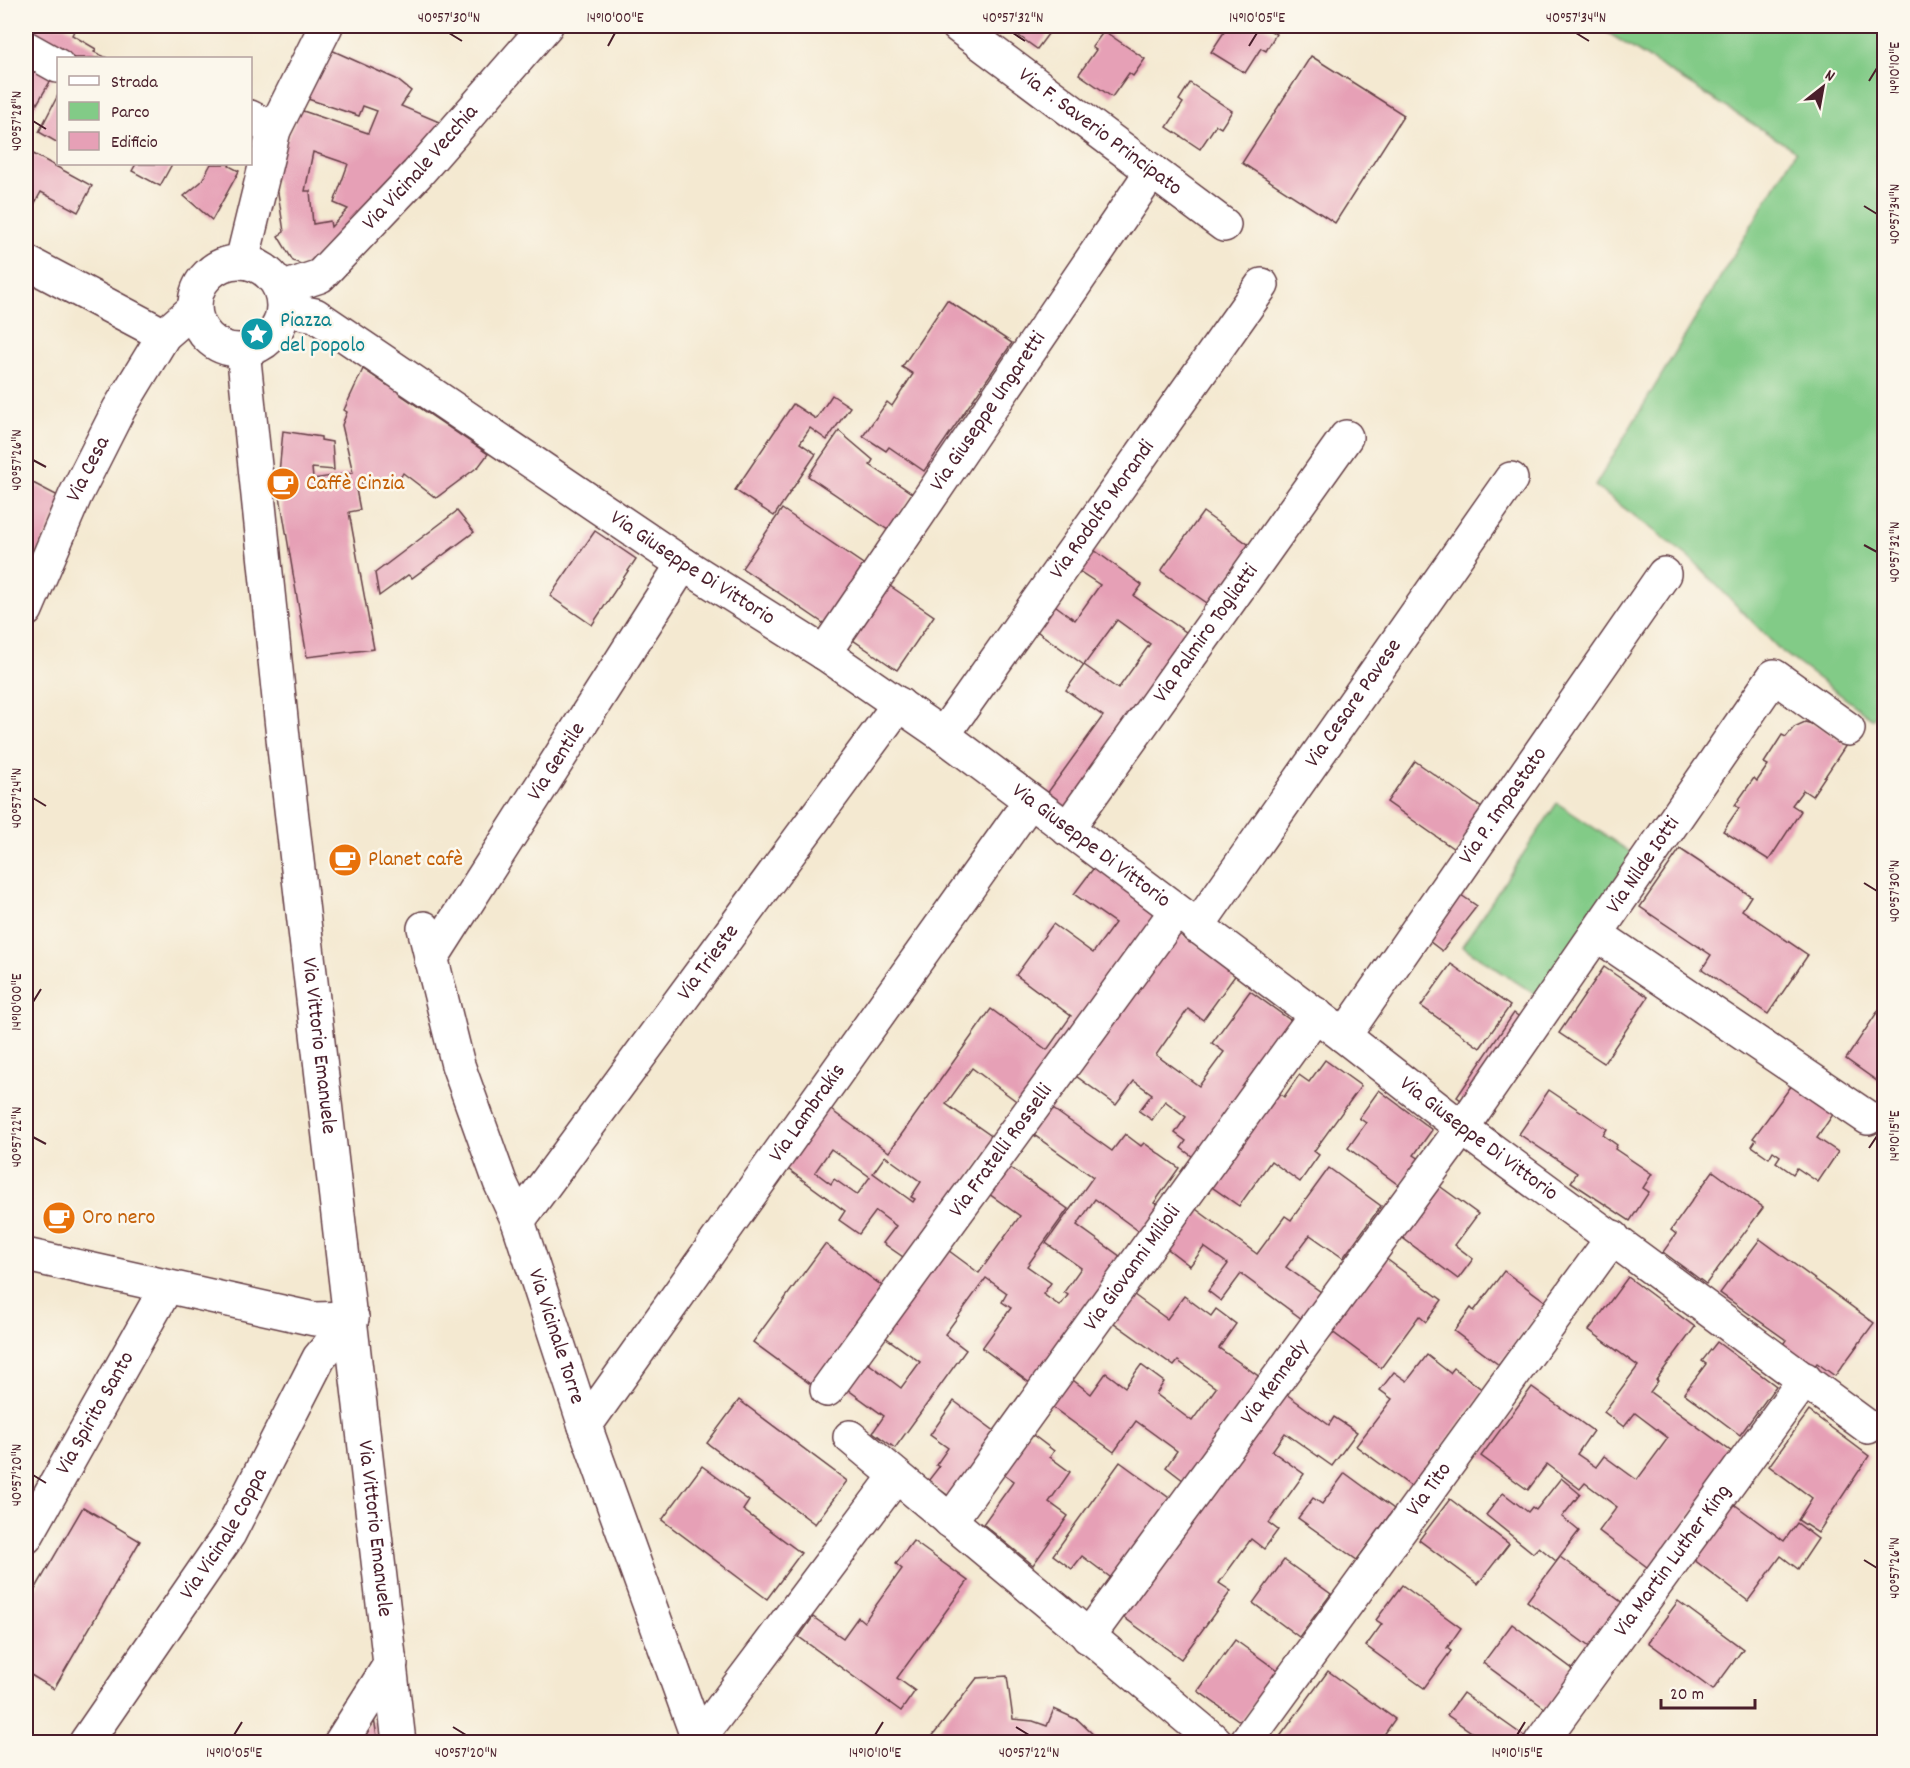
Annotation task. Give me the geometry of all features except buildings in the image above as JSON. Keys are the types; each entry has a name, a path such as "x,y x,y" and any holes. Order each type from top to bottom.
{"street":[{"path":"242,261 262,123 326,26"},
{"name":"Via Vicinale Vecchia","path":"283,299 320,276 417,174 546,26"},
{"name":"Via F. Saverio Principato","path":"965,30 1224,225"},
{"path":"26,48 57,65"},
{"name":"Via Giuseppe Ungaretti","path":"824,653 1152,171"},
{"path":"242,261 258,265 272,275 283,299 282,321 267,341 243,350 222,346 205,335 194,309 197,290 208,274 223,264 242,261"},
{"path":"26,262 165,335"},
{"name":"Via Rodolfo Morandi","path":"943,735 1262,285"},
{"name":"Via Giuseppe Di Vittorio","path":"283,299 315,315 682,564 824,653 943,735 1316,1014 1462,1128 1868,1427"},
{"name":"Via Cesa","path":"26,610 80,487 120,410 165,335 194,309"},
{"name":"Via Vittorio Emanuele","path":"243,350 284,746 352,1318 399,1743"},
{"name":"Via Palmiro Togliatti","path":"1067,829 1346,437"},
{"name":"Via Cesare Pavese","path":"1187,919 1511,479"},
{"name":"Via Gentile","path":"428,943 682,564"},
{"name":"Via P. Impastato","path":"1344,1036 1664,574"},
{"name":"Via Nilde Iotti","path":"1462,1128 1774,676 1848,729"},
{"name":"Via Trieste","path":"518,1221 899,704"},
{"name":"Via Lambrakis","path":"585,1426 1030,801"},
{"name":"Via Fratelli Rosselli","path":"827,1390 1187,919"},
{"path":"1596,934 1868,1118"},
{"name":"Via Vicinale Torre","path":"428,943 458,1065 500,1182 518,1221 638,1579 699,1742"},
{"name":"Via Giovanni Milioli","path":"950,1521 1316,1014"},
{"name":"Via Kennedy","path":"1088,1637 1462,1128"},
{"name":"Via Tito","path":"1246,1743 1613,1237"},
{"path":"26,1255 166,1288 314,1319 352,1318"},
{"name":"Via Spirito Santo","path":"26,1537 166,1288"},
{"name":"Via Vicinale Coppa","path":"86,1743 229,1534 319,1358 352,1318"},
{"name":"Via Martin Luther King","path":"1541,1743 1805,1379"},
{"path":"850,1437 1216,1743"},
{"path":"699,1742 896,1476"},
{"path":"341,1743 391,1663"}],"green space":[{"path":"1597,26 1874,26 1884,32 1884,697 1873,719 1780,650 1689,557 1595,486 1796,151"},
{"path":"1557,803 1633,854 1539,997 1462,946"}],"place":[{"name":"Piazza del popolo","path":"257,334"},
{"name":"Caffè Cinzia","path":"283,484"},
{"name":"Planet cafè","path":"345,860"},
{"name":"Oro nero","path":"59,1218"}]}
